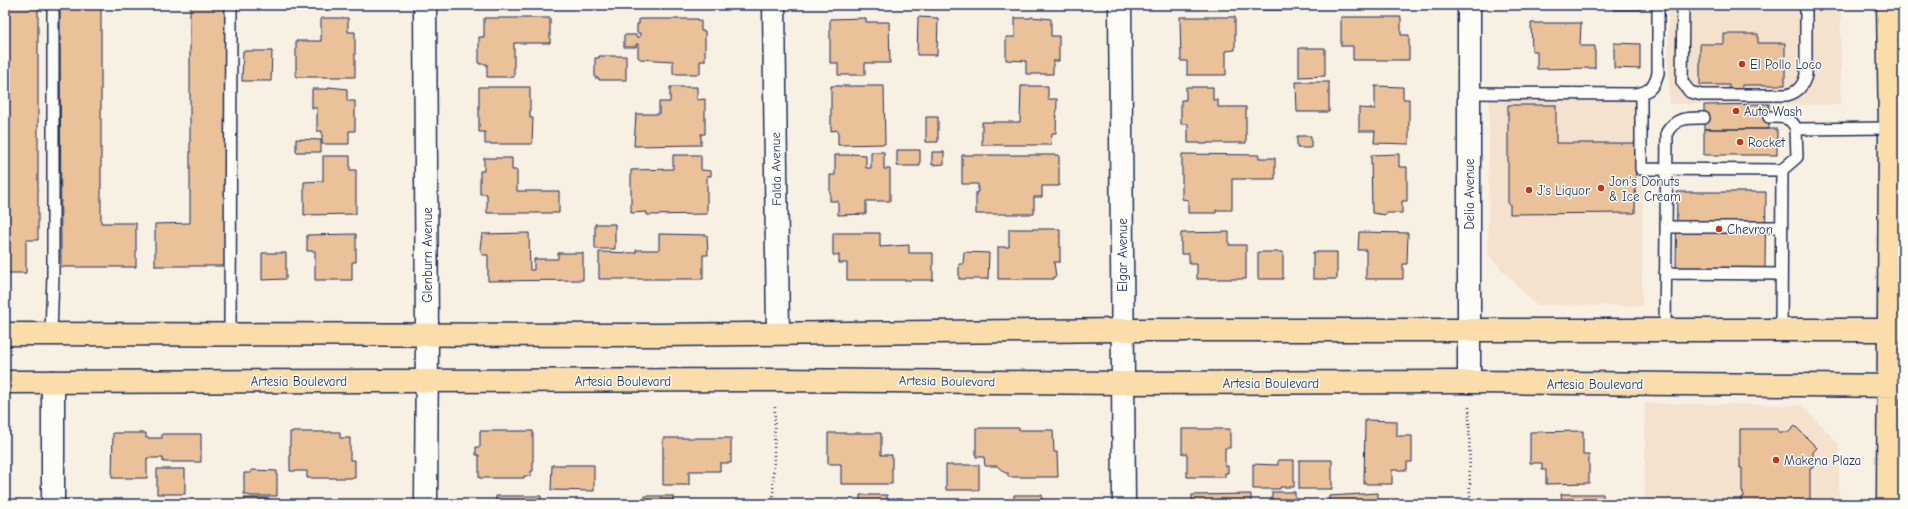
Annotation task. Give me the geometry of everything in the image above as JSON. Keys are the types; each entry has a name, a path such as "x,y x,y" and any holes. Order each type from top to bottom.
{"main road":[{"path":"1888,5 1894,139 1896,330 1896,386 1888,504"},
{"path":"5,334 427,335 1123,330 1896,330"},
{"name":"Artesia Boulevard","path":"5,382 776,380 1123,383 1469,382 1896,386"}],"street":[{"name":"Glenburn Avenue","path":"425,5 427,335 426,504"},
{"name":"Falda Avenue","path":"774,5 778,333"},
{"name":"Elgar Avenue","path":"1120,5 1124,504"},
{"name":"Delia Avenue","path":"1469,5 1469,382"},
{"path":"53,382 53,504"}],"lane":[{"path":"51,334 53,275 53,5"},
{"path":"230,334 231,5"},
{"path":"1469,93 1641,94 1652,88 1658,73 1658,5"},
{"path":"1683,5 1682,82 1690,92 1702,95 1787,95 1798,89 1802,85 1806,75 1806,5"},
{"path":"1641,94 1641,169 1782,170 1797,157 1796,128 1794,123 1785,117 1769,117"},
{"path":"1665,330 1667,132 1673,123 1685,118 1704,118"},
{"path":"1796,128 1894,139"},
{"path":"1781,330 1782,170"},
{"path":"1666,226 1781,227"},
{"path":"1665,273 1781,274"}],"path":[{"path":"773,504 776,380"},
{"path":"1469,382 1470,504"}],"shaded area":[{"path":"1668,5 1841,5 1841,105 1669,104"},
{"path":"1489,97 1643,98 1642,306 1536,305 1488,255"},
{"name":"Makena Plaza","path":"1645,403 1802,405 1839,444 1839,504 1645,504"}],"building":[{"path":"5,5 38,5 38,240 26,240 26,273 5,273"},
{"path":"60,5 101,5 101,223 136,223 136,267 61,267"},
{"path":"190,5 229,5 230,266 155,266 155,224 190,223"},
{"path":"267,5 292,5 292,7 267,7"},
{"path":"319,5 349,5 349,8 326,10 326,8 319,8"},
{"path":"487,5 540,5 505,6 505,8 498,8 498,6"},
{"path":"653,5 707,5 707,6 653,7"},
{"path":"831,5 856,5 856,7 849,7"},
{"path":"1000,5 1058,5 1058,6 1000,8"},
{"path":"1216,5 1216,7 1188,6"},
{"path":"1262,5 1292,5 1292,10 1262,10"},
{"path":"1407,5 1407,6 1335,6"},
{"path":"1613,5 1640,5 1640,10 1613,10"},
{"path":"918,17 938,18 937,55 917,55"},
{"path":"1031,17 1051,19 1051,36 1059,36 1059,61 1053,61 1053,74 1026,74 1026,61 1006,60 1006,37 1015,37 1015,18"},
{"path":"1180,17 1235,17 1235,50 1226,51 1226,75 1187,75 1187,61 1181,61"},
{"path":"1341,17 1401,17 1401,35 1409,35 1409,60 1353,60 1353,46 1341,46"},
{"path":"321,18 348,18 348,32 355,32 355,77 296,77 296,41 321,41"},
{"path":"484,18 550,18 550,43 514,43 514,77 487,77 487,64 479,64 479,37 484,37"},
{"path":"866,18 866,22 889,22 890,63 865,63 865,75 838,75 838,63 830,63 830,19"},
{"path":"639,19 698,19 698,21 701,21 701,31 705,31 705,61 700,61 700,74 673,74 673,61 640,59 638,57 638,44 636,44 636,47 624,47 624,35 636,35 636,37 640,37 640,33 637,33 637,24 639,24"},
{"path":"1531,23 1581,23 1580,46 1595,46 1595,68 1537,69 1537,51 1532,51"},
{"name":"El Pollo Loco","path":"1724,34 1758,34 1758,43 1785,43 1785,85 1742,85 1742,89 1729,89 1729,85 1700,85 1700,44 1724,44"},
{"path":"1614,43 1640,44 1640,69 1614,68"},
{"path":"1299,48 1325,48 1325,76 1299,77"},
{"path":"243,51 272,51 271,81 242,81"},
{"path":"599,56 626,56 626,80 599,80 599,78 595,78 595,58 599,58"},
{"path":"1296,82 1329,82 1329,112 1297,112"},
{"path":"831,86 884,86 885,144 838,145 838,130 831,131"},
{"path":"1021,86 1048,86 1048,99 1057,99 1056,133 1052,133 1051,145 982,145 982,122 1020,122"},
{"path":"1375,86 1403,87 1403,99 1409,99 1409,144 1374,143 1375,131 1359,131 1359,108 1375,109"},
{"path":"329,87 347,89 347,101 355,101 355,131 349,131 349,144 322,144 322,131 317,131 317,108 312,108 312,89 329,89"},
{"path":"479,87 530,87 530,118 533,118 532,144 485,144 485,132 479,132"},
{"path":"670,87 697,87 697,100 705,99 705,134 701,134 701,145 634,146 636,114 659,114 659,102 670,102"},
{"path":"1186,87 1213,87 1213,100 1218,100 1218,107 1246,107 1246,143 1188,143 1188,124 1181,124 1181,100 1186,100"},
{"name":"Auto Wash","path":"1769,104 1769,129 1704,129 1704,105"},
{"path":"1508,105 1556,105 1556,143 1636,143 1635,213 1510,214 1510,204 1508,204"},
{"path":"926,117 938,117 938,142 926,142"},
{"name":"Rocket","path":"1704,129 1777,129 1777,155 1704,155"},
{"path":"1297,136 1311,136 1311,148 1297,148"},
{"path":"296,139 321,140 321,152 296,152"},
{"path":"897,150 920,150 920,166 897,166"},
{"path":"871,152 884,152 884,169 890,169 890,201 866,201 866,214 838,215 838,201 830,201 830,175 835,175 835,155 866,155 866,168 871,168"},
{"path":"932,152 944,152 944,164 932,165"},
{"path":"1182,154 1259,155 1259,158 1275,158 1275,179 1232,179 1232,210 1216,210 1216,213 1188,213 1188,200 1182,199"},
{"path":"1399,154 1399,167 1407,167 1407,201 1402,201 1402,213 1386,213 1386,215 1372,213 1371,155"},
{"path":"673,155 701,155 701,170 711,171 711,176 707,176 707,214 647,215 647,212 631,213 631,170 673,169"},
{"path":"962,155 1059,155 1059,186 1042,186 1042,197 1034,197 1034,214 976,214 976,192 978,192 978,184 962,184"},
{"path":"323,156 350,156 350,170 356,170 356,214 304,215 304,182 323,181"},
{"path":"484,158 512,158 512,170 517,170 517,191 559,191 559,213 487,213 487,194 480,194 480,171 484,171"},
{"path":"1677,192 1766,192 1765,268 1676,268"},
{"path":"595,224 615,224 615,249 595,249"},
{"path":"1009,229 1060,229 1060,262 1054,262 1056,277 1054,277 1054,279 998,279 998,247 1009,247"},
{"path":"1229,232 1229,245 1246,245 1246,279 1197,279 1197,264 1189,264 1189,254 1181,254 1181,233"},
{"path":"1359,232 1408,233 1407,264 1403,264 1403,279 1366,279 1366,250 1358,250"},
{"path":"529,233 530,270 534,270 534,259 558,259 558,253 583,253 583,280 488,281 488,255 482,255 480,248 482,234"},
{"path":"833,233 880,233 880,247 909,245 909,253 933,253 933,280 847,280 847,263 839,263 839,255 833,255"},
{"path":"356,234 356,262 352,262 352,280 315,280 315,251 307,251 307,235"},
{"path":"659,234 707,235 708,255 703,255 703,279 599,279 599,252 636,253 636,250 659,250"},
{"path":"964,252 989,253 988,279 959,279 959,264 963,264"},
{"path":"1258,252 1283,252 1283,279 1258,279"},
{"path":"1313,252 1337,252 1337,279 1313,279"},
{"path":"262,253 286,253 286,279 262,280"},
{"path":"1365,420 1397,421 1397,436 1412,436 1412,462 1407,462 1407,470 1392,470 1392,484 1364,484"},
{"name":"Makena Plaza","path":"1795,426 1817,448 1813,452 1813,468 1810,468 1810,504 1741,504 1743,492 1742,468 1740,468 1740,429 1778,429 1778,432 1789,432"},
{"path":"976,428 1053,430 1054,452 1057,452 1058,477 1008,477 1008,473 1005,473 997,466 985,466 984,457 976,457"},
{"path":"1182,429 1230,429 1230,448 1225,448 1225,466 1228,466 1228,473 1225,473 1225,477 1187,477 1187,454 1182,454"},
{"path":"480,431 533,431 533,471 531,471 531,476 524,476 524,478 479,478 479,455 476,455 476,447 480,447"},
{"path":"1583,431 1583,455 1589,455 1589,483 1546,484 1546,470 1542,470 1542,463 1530,463 1530,432"},
{"path":"290,432 340,432 340,438 350,438 350,460 355,460 355,478 307,478 307,471 290,471"},
{"path":"113,433 146,433 146,438 162,438 162,434 201,434 201,462 163,462 163,458 147,458 147,478 112,478"},
{"path":"828,433 881,433 881,455 892,455 892,484 841,484 841,464 828,464"},
{"path":"663,438 731,438 731,463 720,463 720,471 689,471 689,485 663,485"},
{"path":"1278,460 1294,460 1294,487 1280,487 1280,489 1253,489 1253,464 1278,465"},
{"path":"1299,460 1332,460 1332,489 1299,489"},
{"path":"552,465 594,465 594,491 551,490"},
{"path":"946,465 979,465 979,490 946,490"},
{"path":"157,469 185,469 185,494 157,494"},
{"path":"251,470 277,471 277,496 251,496 244,494 244,473 251,473"},
{"path":"1272,492 1295,492 1295,504 1272,504"},
{"path":"1378,493 1378,504 1329,504 1329,496"},
{"path":"1251,494 1251,504 1192,504 1192,495"},
{"path":"1561,494 1603,494 1603,504 1562,504"},
{"path":"860,495 887,495 887,504 860,504"},
{"path":"1014,495 1042,495 1042,504 1003,504 1003,501 1014,501"},
{"path":"496,496 541,496 541,504 496,504"},
{"path":"645,496 673,496 673,504 645,504"},
{"path":"244,498 269,498 269,504 244,504"},
{"path":"115,501 199,501 199,504 115,504"},
{"path":"944,502 968,502 968,504 944,504"}],"place":[{"name":"El Pollo Loco","path":"1742,64"},
{"name":"Auto Wash","path":"1736,111"},
{"name":"Rocket","path":"1740,142"},
{"name":"Jon's Donuts & Ice Cream","path":"1601,188"},
{"name":"J's Liquor","path":"1529,190"},
{"name":"Chevron","path":"1719,229"},
{"name":"Makena Plaza","path":"1776,460"}]}
